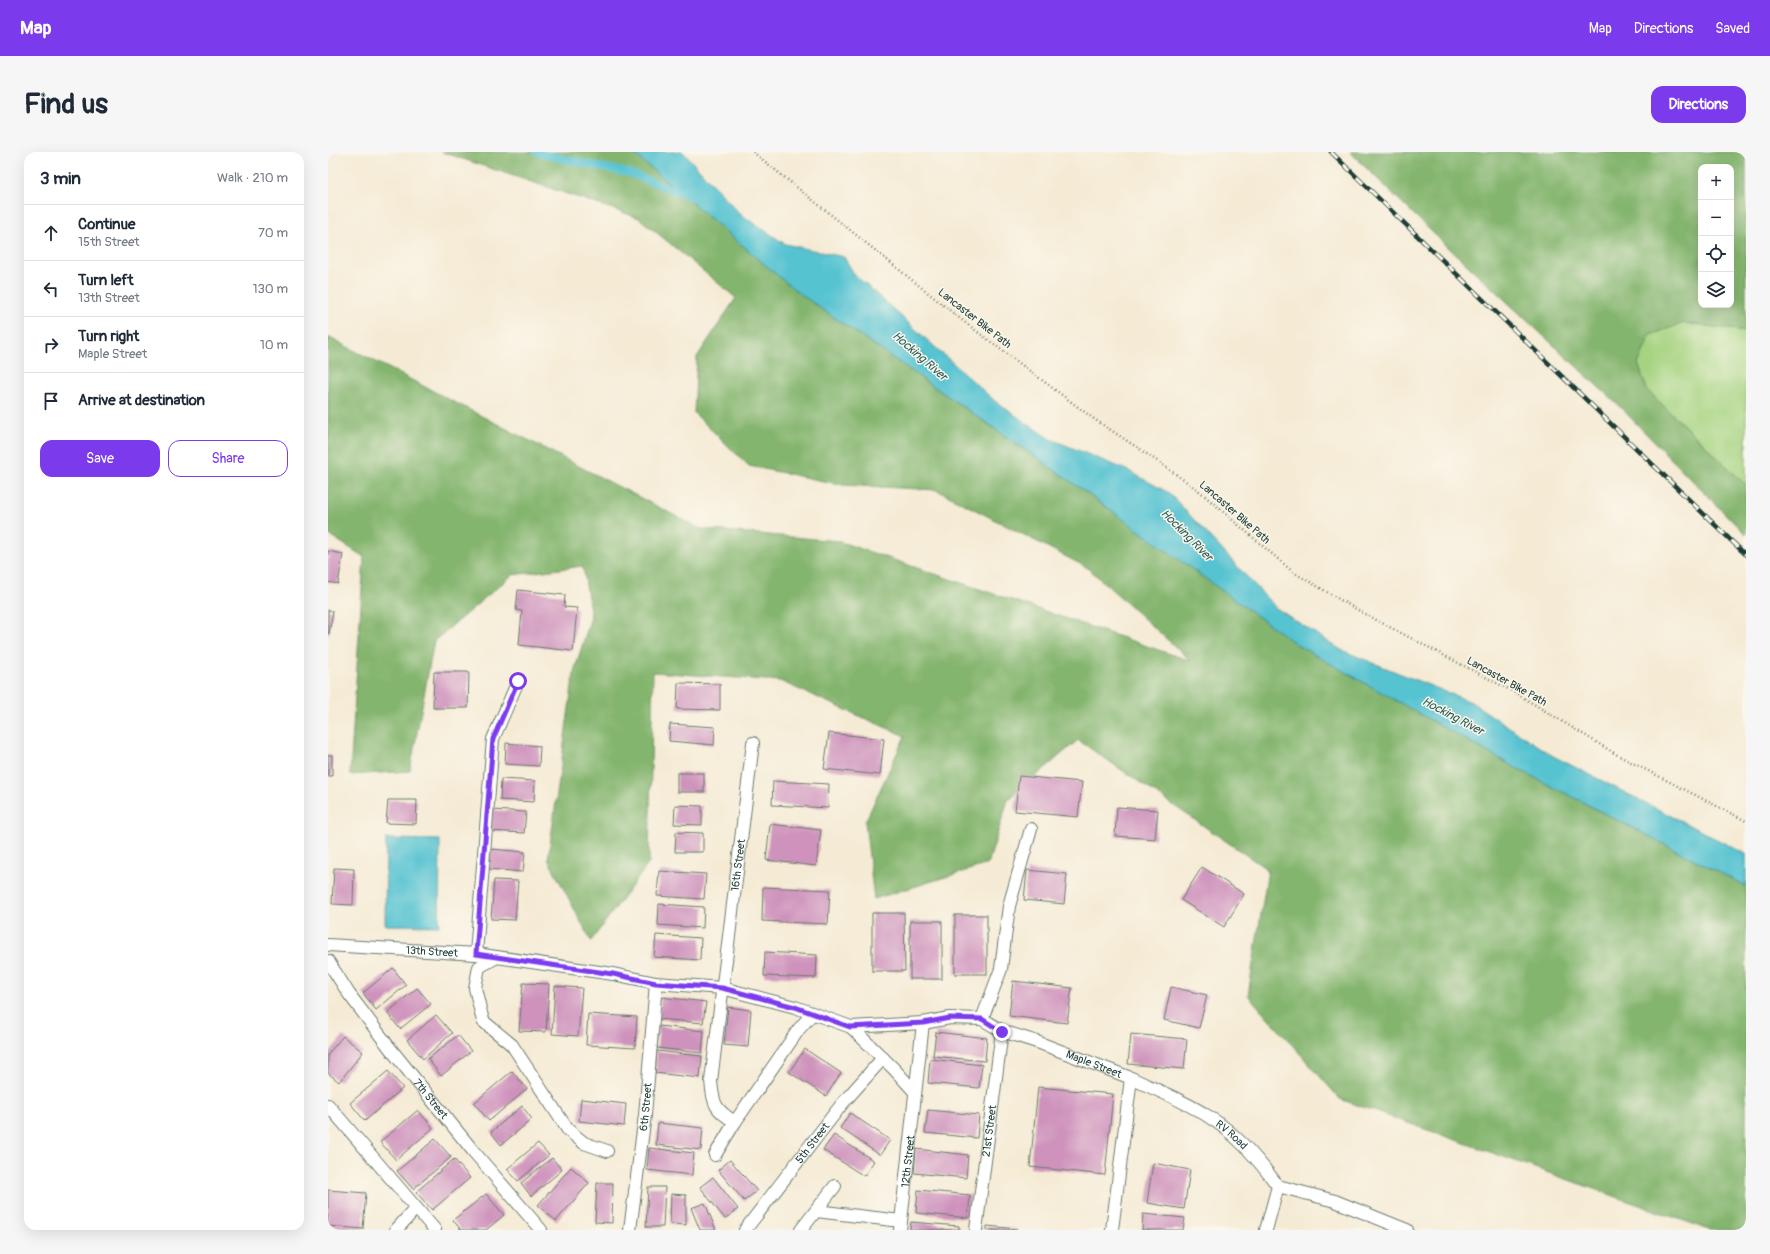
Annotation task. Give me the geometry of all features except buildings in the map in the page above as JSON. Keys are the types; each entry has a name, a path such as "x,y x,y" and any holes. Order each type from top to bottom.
{"lane":[{"path":"476,954 493,739 518,681"},
{"name":"16th Street","path":"735,1122 722,1114 713,1099 711,1081 753,743"},
{"path":"982,1019 1001,969 1009,906 1031,829"},
{"name":"13th Street","path":"328,945 476,954 613,974 656,983 722,988 795,1007 850,1027 923,1023 950,1018 982,1019"},
{"path":"497,957 479,968 475,988 483,1021 512,1045 568,1130 584,1143 607,1150"},
{"name":"7th Street","path":"328,961 349,994 389,1047 474,1152 541,1230"},
{"name":"6th Street","path":"630,1230 645,1114 656,983"},
{"path":"715,1155 735,1122 799,1029 812,1014"},
{"name":"Maple Street","path":"982,1019 1002,1032 1037,1042 1132,1078 1112,1230"},
{"name":"12th Street","path":"900,1226 923,1023"},
{"path":"850,1027 883,1058 915,1092"},
{"name":"21st Street","path":"976,1230 1002,1032"},
{"name":"5th Street","path":"745,1230 842,1104 883,1058"},
{"name":"RV Road","path":"1132,1078 1206,1114 1227,1129 1245,1145 1262,1164 1278,1186"},
{"path":"328,1105 435,1230"},
{"path":"801,1230 835,1186"},
{"path":"1266,1230 1278,1186 1334,1201 1407,1230"},
{"path":"396,1230 416,1208"},
{"path":"816,1211 900,1226"}],"path":[{"name":"Lancaster Bike Path","path":"754,152 963,321 1094,419 1198,490 1293,572 1361,612 1514,692 1619,756 1746,821"}],"green space":[{"path":"442,152 632,152 796,291 1070,481 1299,646 1516,768 1746,886 1746,1230 1710,1230 1340,1099 1248,995 1268,870 1078,740 1008,800 988,864 874,899 865,822 905,736 780,681 653,672 649,863 591,941 548,859 574,672 591,617 583,566 512,575 434,641 410,771 350,775 364,557 328,534 328,337 701,529 838,541 1191,661 1088,568 937,490 843,485 749,466 694,413 697,357 736,298 639,218"},
{"path":"1350,152 1746,152 1746,331 1684,323 1650,335 1638,364 1647,390 1746,485 1746,535 1620,407 1433,233"},
{"path":"1684,323 1746,331 1746,485 1647,390 1638,364 1650,335"}],"water":[{"name":"Hocking River","path":"632,152 683,152 740,214 785,244 844,257 854,274 996,402 1048,438 1129,471 1169,493 1276,608 1341,650 1471,702 1553,756 1746,854 1746,886 1516,768 1299,646 1070,481 796,291"},
{"path":"386,839 440,840 439,926 385,925"}],"waterway":[{"path":"537,152 629,173 689,196"}],"railway":[{"path":"1331,152 1746,555"}],"route":[{"path":"518,681 493,739 476,954 613,974 656,983 722,988 795,1007 850,1027 923,1023 950,1018 982,1019 1002,1032"}]}
